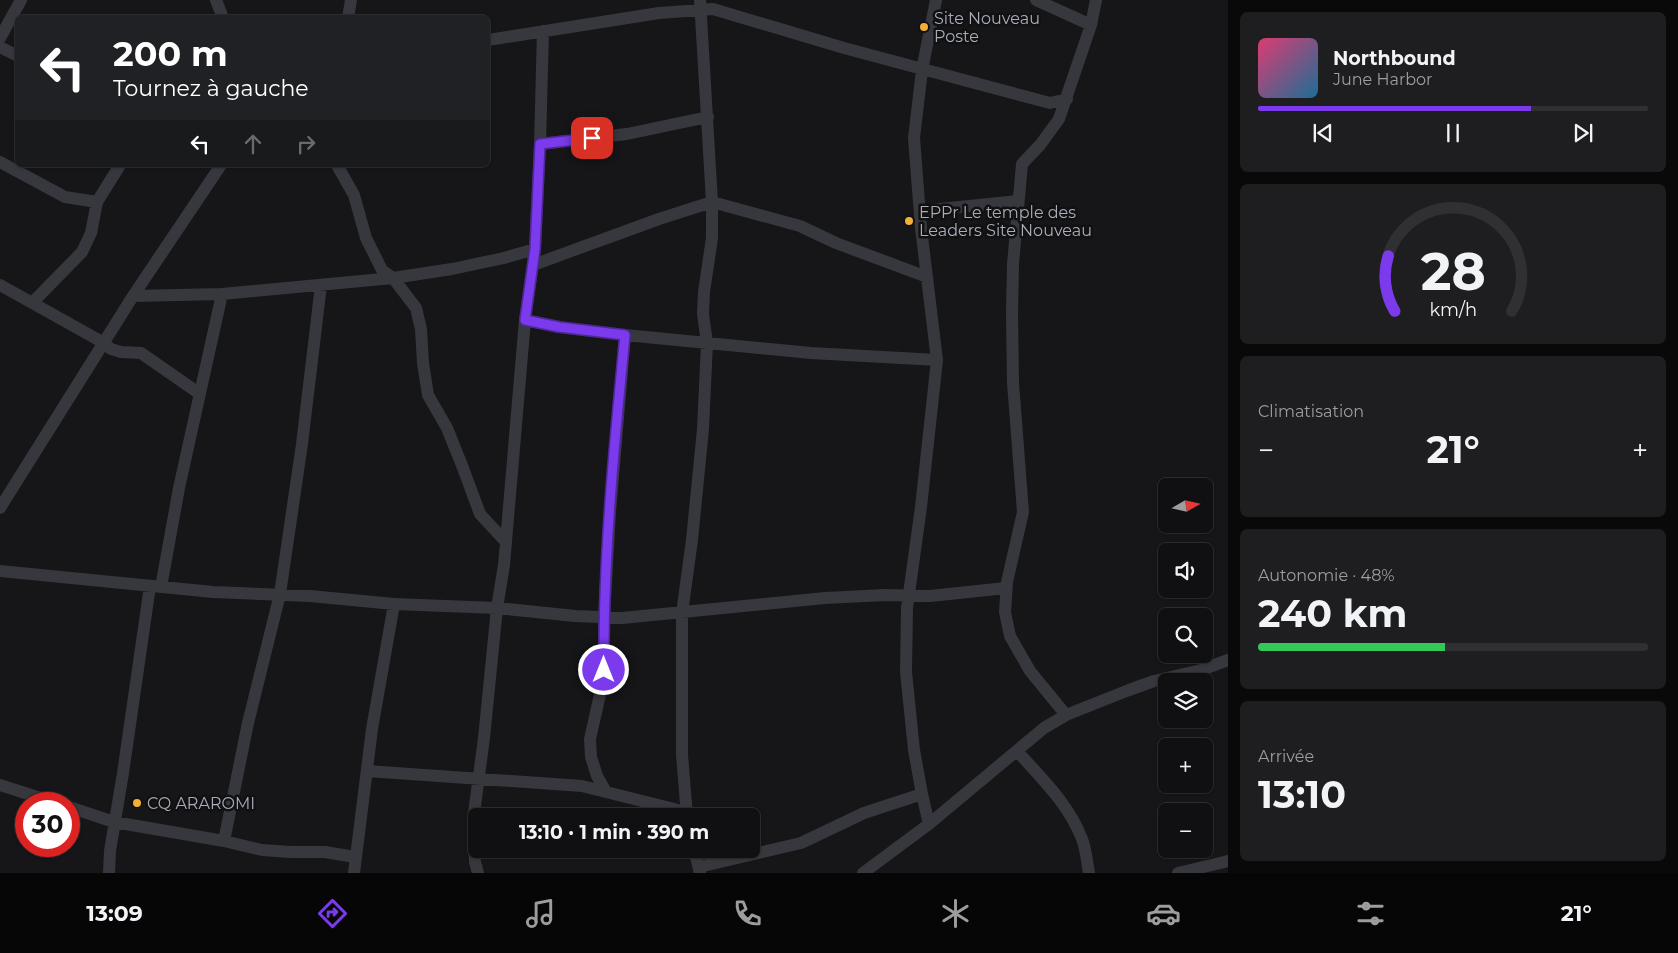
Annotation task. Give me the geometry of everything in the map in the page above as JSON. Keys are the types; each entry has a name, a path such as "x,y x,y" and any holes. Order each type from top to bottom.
{"street":[{"path":"0,38 21,0"},
{"path":"215,0 222,15"},
{"path":"348,15 351,0"},
{"path":"930,824 914,750 906,672 908,595 921,507 937,360 920,211 914,138 922,70 936,0"},
{"path":"1036,0 1091,25"},
{"path":"1066,715 1030,671 1010,636 1005,612 1006,588 1023,512 1013,383 1013,264 1022,164 1040,145 1059,119 1091,25 1096,0"},
{"path":"686,808 682,755 682,613 692,540 703,429 707,343 703,314 704,292 712,238 708,117 701,5"},
{"path":"490,40 659,14 701,5 922,70 1050,103 1067,99"},
{"path":"478,873 475,862 473,822 506,542 525,320 535,249 543,31"},
{"path":"0,46 15,54"},
{"path":"540,144 627,134 708,117"},
{"path":"0,162 65,197 97,202"},
{"path":"32,303 82,252 90,233 97,202 119,167"},
{"path":"0,508 133,296 220,167"},
{"path":"338,167 354,195 366,238 382,270 393,278 416,308 421,329 423,363 428,394 453,444 480,514 506,542"},
{"path":"920,211 1018,201"},
{"path":"533,265 659,219 712,202 800,226 836,244 927,277"},
{"path":"133,296 222,294 393,278 461,267 535,249"},
{"path":"0,285 104,342 111,349 121,352 141,353 200,394"},
{"path":"224,841 251,714 280,594 302,444 321,285"},
{"path":"108,873 114,822 155,587 222,294"},
{"path":"525,320 559,327 707,343 811,353 937,360"},
{"path":"606,792 591,757 590,739 604,670 604,617 610,512 625,335"},
{"path":"0,571 213,592 280,594 394,604 497,608 622,618 825,598 885,594 930,596 1006,588"},
{"path":"354,873 372,729 394,604"},
{"path":"863,873 930,824 1044,728 1066,715 1138,687 1201,670 1228,660"},
{"path":"1017,751 1058,797 1072,817 1082,840 1089,873"},
{"path":"367,772 582,786 664,808"},
{"path":"0,784 24,792"},
{"path":"699,870 801,843 864,814 922,794"},
{"path":"80,811 114,822 224,841 262,850 326,852 355,857"},
{"path":"1178,873 1228,861"}],"place":[{"name":"Site Nouveau Poste","path":"924,27"},
{"name":"EPPr Le temple des Leaders Site Nouveau","path":"909,221"},
{"name":"CQ ARAROMI","path":"137,803"}],"route":[{"path":"592,138 540,144 535,249 525,320 584,331 625,335 610,512 604,617 604,670"}]}
